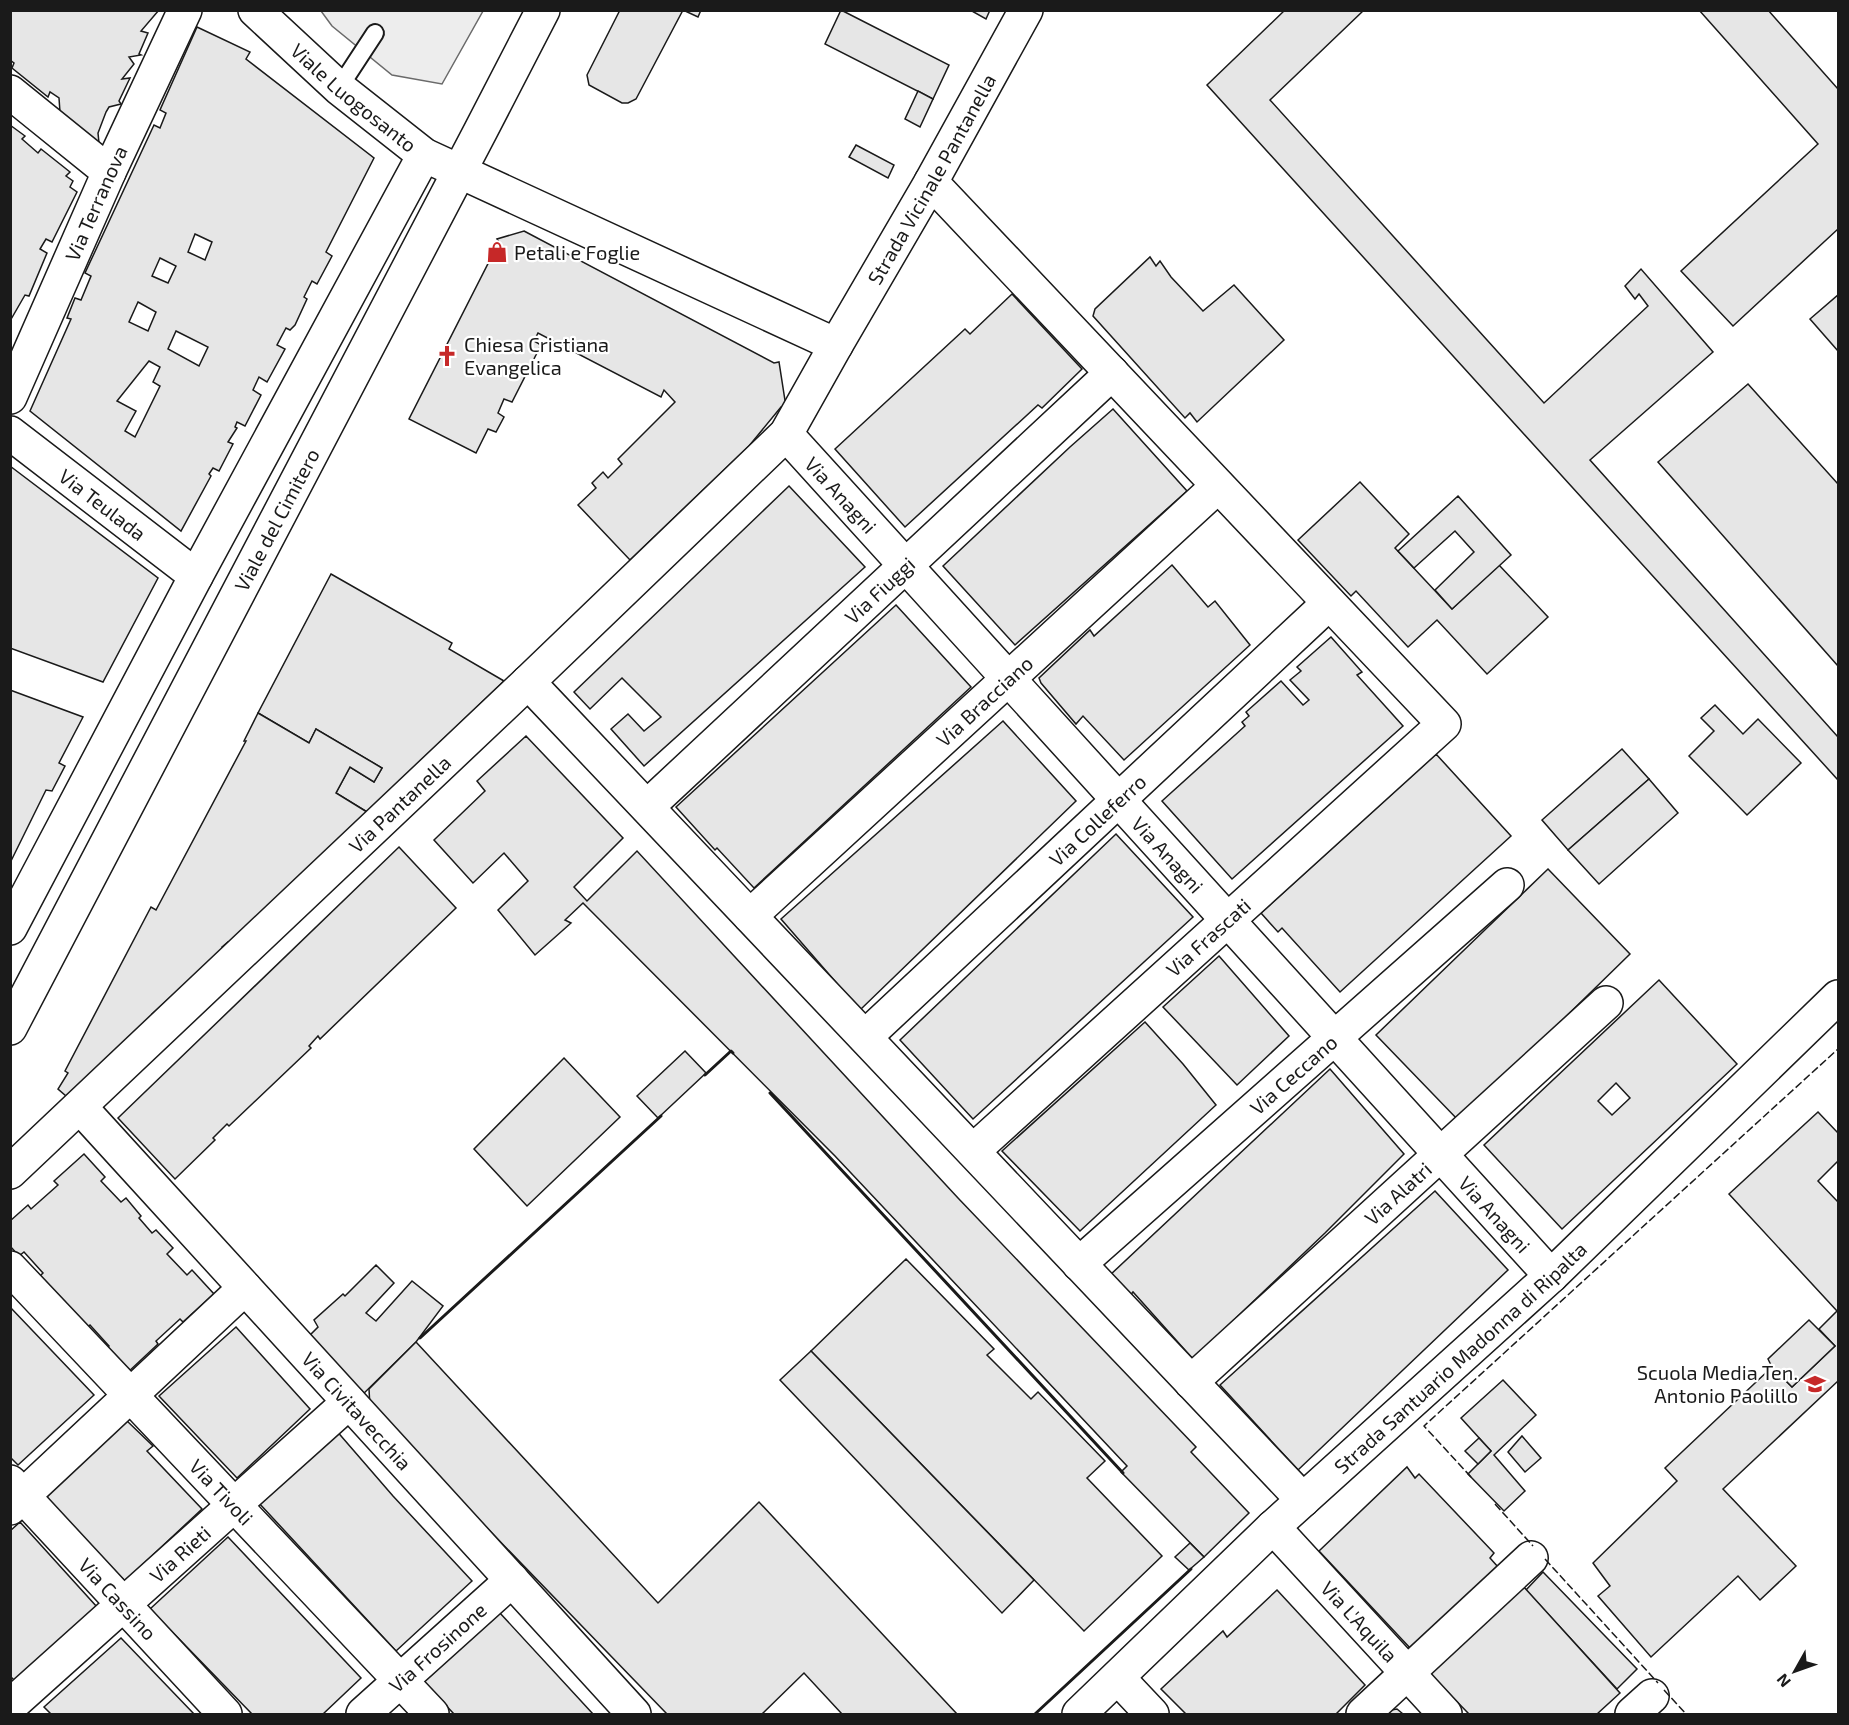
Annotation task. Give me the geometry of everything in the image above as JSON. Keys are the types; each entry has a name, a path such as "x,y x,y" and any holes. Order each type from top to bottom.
{"street":[{"name":"Via Terranova","path":"10,397 109,172 184,10"},
{"name":"Viale Luogosanto","path":"255,10 339,88 424,155 460,172"},
{"name":"Viale del Cimitero","path":"10,1028 543,10"},
{"name":"Strada Vicinale Pantanella","path":"786,434 931,182 1026,10"},
{"path":"10,92 109,172"},
{"path":"10,928 196,576 424,155"},
{"path":"460,172 836,345"},
{"path":"931,182 1329,603"},
{"name":"Via Fiuggi","path":"647,807 1112,374"},
{"name":"Via Teulada","path":"10,433 196,576"},
{"name":"Via Anagni","path":"786,434 1551,1276"},
{"name":"Via Pantanella","path":"10,1172 528,682 786,434"},
{"name":"Via Bracciano","path":"750,916 1218,486"},
{"name":"Via Frascati","path":"973,1150 1444,724 1329,603"},
{"name":"Via Colleferro","path":"865,1037 1329,603"},
{"path":"528,682 1303,1500"},
{"name":"Via Ceccano","path":"1079,1264 1507,885"},
{"name":"Strada Santuario Madonna di Ripalta","path":"1079,1714 1273,1527 1551,1276 1839,997"},
{"name":"Via Alatri","path":"1191,1382 1606,1003"},
{"name":"Via Civitavecchia","path":"80,1107 634,1714"},
{"name":"Via Tivoli","path":"10,1268 432,1714"},
{"path":"15,1496 131,1395 245,1288"},
{"name":"Via Rieti","path":"14,1707 124,1604 349,1402"},
{"name":"Via Cassino","path":"15,1496 124,1604 225,1714"},
{"name":"Via L'Aquila","path":"1273,1527 1445,1714"},
{"path":"1363,1714 1531,1558"},
{"name":"Via Frosinone","path":"363,1714 512,1580"},
{"path":"1118,1678 1152,1714"}],"lane":[{"path":"339,88 375,33"}],"shaded area":[{"path":"321,11 483,11 442,84 392,75 332,26"}],"building":[{"path":"10,10 159,10 141,31 148,33 139,54 141,55 129,57 134,64 122,79 130,78 119,101 121,104 109,107 106,112 98,133 99,143 60,112 59,98 50,92 48,97 12,68 14,63 10,60"},
{"path":"620,10 683,10 636,99 628,103 622,103 589,85 587,75"},
{"path":"683,10 701,10 698,17"},
{"path":"841,10 949,65 933,99 825,44"},
{"path":"970,10 990,10 986,19"},
{"path":"1285,10 1364,10 1270,100 1544,403 1648,306 1639,294 1635,299 1625,286 1641,269 1713,352 1590,460 1838,737 1838,780 1207,85"},
{"path":"1699,10 1768,10 1838,89 1838,229 1733,326 1681,271 1818,144"},
{"path":"197,27 250,52 246,59 374,158 326,252 332,256 317,284 312,281 304,297 307,299 295,325 290,330 286,328 277,345 285,349 267,382 259,377 253,390 261,395 245,426 237,422 235,427 237,428 228,442 233,444 219,471 213,468 209,474 211,476 181,531 30,411 71,319 67,318 75,298 81,300 91,276 85,273 154,125 160,128 166,113 160,110","holes":["195,234 212,242 205,260 188,252","160,258 176,266 168,283 152,276","138,302 156,312 148,331 129,322","176,331 208,347 199,366 168,349","149,361 160,367 153,382 160,386 135,437 125,431 136,411 117,401"]},
{"path":"918,91 933,99 920,127 905,119"},
{"path":"10,125 25,136 22,139 38,153 41,149 70,172 66,176 73,181 70,187 77,192 52,242 46,239 40,249 47,253 29,296 25,295 10,321"},
{"path":"856,145 894,165 888,178 849,157"},
{"path":"524,231 774,363 779,362 786,407 781,407 749,446 630,560 578,505 596,488 592,483 603,472 608,478 622,464 618,459 675,402 664,390 661,397 538,333 534,341 541,345 512,402 504,399 498,413 504,417 496,432 488,429 476,453 409,419 499,242 497,239"},
{"path":"1150,257 1156,266 1160,261 1171,277 1203,311 1234,285 1284,340 1197,422 1190,413 1185,418 1093,316 1095,309"},
{"path":"1012,294 1082,369 1042,408 1038,405 905,527 835,449 965,329 970,334"},
{"path":"1838,295 1838,351 1810,319"},
{"path":"1748,384 1838,484 1838,666 1658,462"},
{"path":"1113,409 1187,491 1015,645 943,566"},
{"path":"10,466 158,578 103,682 10,648"},
{"path":"1360,482 1409,534 1395,548 1452,609 1499,565 1548,617 1487,674 1437,620 1408,647 1356,591 1351,596 1298,540"},
{"path":"789,486 865,567 644,766 611,729 628,714 644,731 661,717 622,678 590,709 574,692"},
{"path":"1458,496 1511,555 1452,609 1435,590 1474,552 1455,531 1414,568 1398,551"},
{"path":"1172,565 1208,607 1215,601 1250,645 1124,760 1083,716 1076,724 1039,678 1090,630 1094,636"},
{"path":"331,574 452,643 449,649 504,681 367,812 336,793 350,767 374,782 382,768 316,729 309,743 258,713"},
{"path":"896,605 971,687 754,888 676,807"},
{"path":"1331,637 1362,672 1357,675 1403,726 1232,879 1162,801 1245,726 1242,722 1249,716 1246,712 1281,681 1303,705 1309,700 1290,680 1301,671 1297,667"},
{"path":"10,690 83,717 59,763 65,766 52,791 46,790 10,863"},
{"path":"1715,705 1743,734 1758,719 1801,763 1747,815 1689,756 1714,731 1701,718"},
{"path":"258,713 309,743 316,729 382,768 374,782 350,767 336,793 367,812 231,944 228,942 222,947 227,952 209,962 152,1014 156,1018 73,1102 58,1089 68,1073 65,1071 151,907 156,910 246,741 244,741"},
{"path":"1003,721 1076,801 860,1010 781,919"},
{"path":"526,736 623,838 574,887 587,901 637,851 958,1198 1196,1447 1191,1452 1249,1513 1204,1557 1121,1472 1127,1466 835,1156 583,903 565,920 571,923 535,955 498,910 528,881 504,853 473,883 434,840 485,791 477,781"},
{"path":"1622,749 1649,779 1568,850 1542,820"},
{"path":"1436,754 1511,836 1340,992 1282,928 1278,932 1261,913"},
{"path":"1649,779 1678,813 1599,884 1568,850"},
{"path":"1116,834 1193,917 973,1119 900,1040"},
{"path":"399,847 456,908 320,1039 318,1036 309,1046 311,1048 229,1126 227,1124 213,1138 215,1140 175,1179 118,1118"},
{"path":"1548,869 1630,954 1459,1121 1376,1035"},
{"path":"1219,956 1289,1036 1237,1085 1163,1007"},
{"path":"1659,980 1737,1064 1562,1229 1484,1145","holes":["1616,1083 1630,1098 1612,1115 1598,1101"]},
{"path":"1145,1022 1216,1105 1080,1231 1002,1151"},
{"path":"685,1051 706,1073 658,1118 637,1096"},
{"path":"564,1058 620,1117 527,1206 474,1149"},
{"path":"1330,1069 1404,1154 1193,1359 1133,1292 1129,1297 1109,1276"},
{"name":"Scuola Media Ten. Antonio Paolillo","path":"1818,1112 1838,1133 1838,1161 1818,1181 1838,1202 1838,1381 1723,1489 1796,1566 1760,1600 1738,1576 1651,1657 1598,1596 1610,1586 1593,1563 1677,1481 1665,1468 1772,1367 1792,1387 1835,1346 1819,1329 1837,1311 1729,1194"},
{"path":"84,1154 105,1177 101,1181 121,1202 126,1198 152,1233 156,1230 173,1248 167,1254 187,1275 192,1270 214,1294 183,1322 180,1319 156,1341 158,1344 126,1374 105,1350 109,1346 90,1325 85,1329 38,1278 43,1273 24,1252 19,1256 10,1246 10,1221 28,1205 31,1209 58,1185 54,1181"},
{"path":"1435,1191 1508,1270 1298,1470 1220,1385"},
{"path":"906,1259 994,1349 987,1355 1031,1399 1038,1392 1105,1461 1087,1478 1162,1556 1084,1631 811,1351"},
{"path":"376,1265 394,1283 366,1313 376,1321 412,1281 443,1306 416,1342 354,1403 304,1341 318,1327 314,1320 343,1294 345,1296"},
{"path":"10,1307 94,1395 18,1465 10,1457"},
{"path":"1809,1320 1835,1346 1792,1387 1772,1367 1768,1359"},
{"path":"236,1327 310,1409 237,1478 159,1396"},
{"path":"416,1342 658,1603 759,1502 957,1714 842,1714 804,1673 762,1714 667,1714 370,1407 369,1389"},
{"path":"811,1351 1034,1580 1002,1613 780,1380"},
{"path":"1503,1380 1536,1415 1494,1455 1525,1491 1504,1511 1468,1474 1491,1451 1461,1418"},
{"path":"126,1420 153,1446 147,1451 202,1509 125,1581 43,1497"},
{"path":"335,1429 472,1581 396,1651 258,1502"},
{"path":"1522,1436 1541,1458 1525,1472 1508,1452"},
{"path":"1479,1438 1491,1451 1478,1464 1465,1451"},
{"path":"1407,1467 1415,1478 1419,1474 1494,1553 1490,1558 1498,1567 1411,1649 1319,1551"},
{"path":"20,1522 97,1607 16,1682 10,1676 10,1531"},
{"path":"228,1537 361,1678 323,1714 252,1714 150,1609"},
{"path":"1190,1543 1204,1557 1189,1570 1175,1557"},
{"path":"1543,1572 1637,1669 1617,1689 1526,1590"},
{"path":"1523,1586 1620,1693 1597,1714 1469,1714 1429,1673"},
{"path":"1277,1590 1365,1685 1336,1714 1186,1714 1161,1689 1223,1631 1227,1637"},
{"path":"499,1612 593,1714 454,1714 424,1682"},
{"path":"121,1638 194,1714 51,1714 44,1707"},
{"path":"1397,1709 1403,1714 1386,1714 1391,1710"}],"fence":[{"path":"1471,1477 1424,1426 1838,1049"},
{"path":"1495,1504 1533,1546"},
{"path":"1545,1559 1658,1683"},
{"path":"1664,1690 1686,1714"}],"wall":[{"path":"705,1075 731,1051 733,1053"},
{"path":"770,1093 1123,1473"},
{"path":"420,1338 661,1116"},
{"path":"1035,1714 1191,1569"}],"place":[{"name":"Petali e Foglie","path":"497,252"},
{"name":"Chiesa Cristiana Evangelica","path":"447,356"},
{"name":"Scuola Media Ten. Antonio Paolillo","path":"1815,1384"}]}
